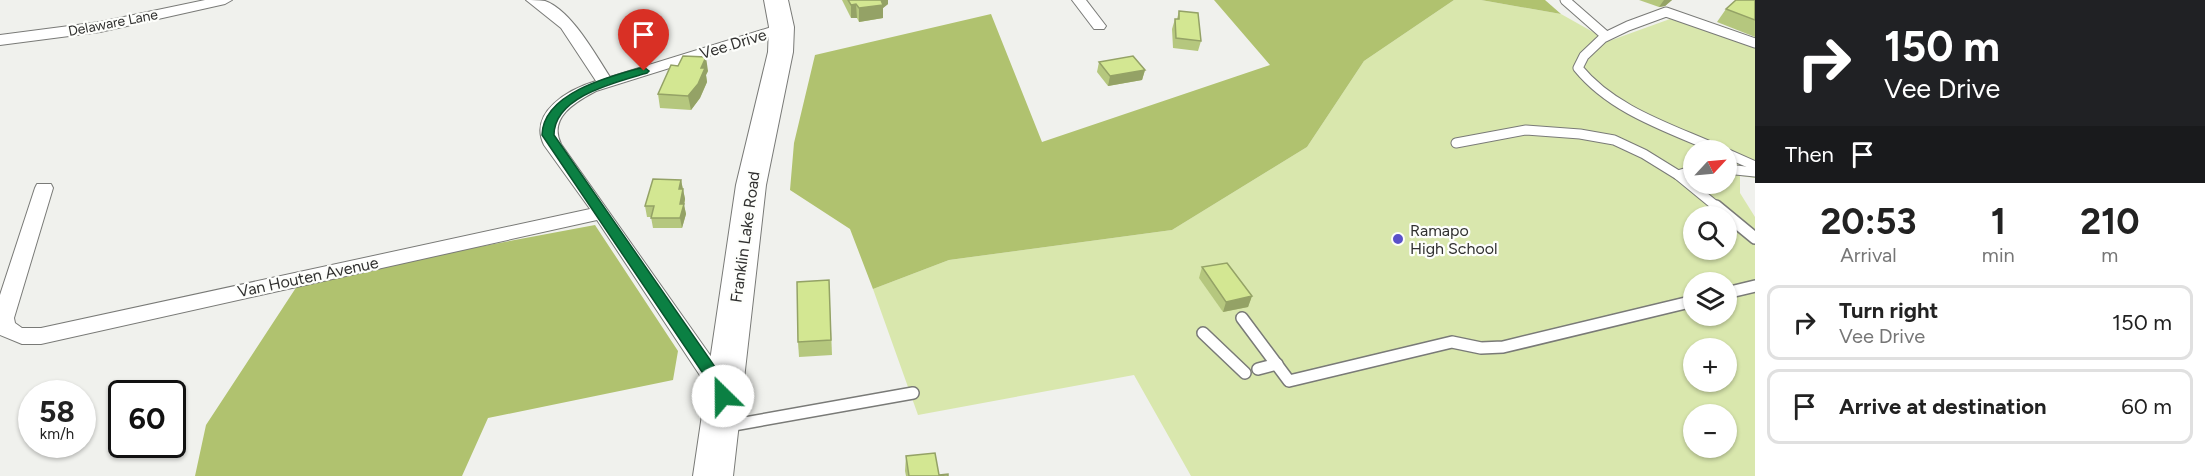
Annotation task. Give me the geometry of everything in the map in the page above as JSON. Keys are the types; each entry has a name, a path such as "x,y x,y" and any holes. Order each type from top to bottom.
{"main road":[{"name":"Franklin Lake Road","path":"713,476 753,175 769,100 781,62 780,14"}],"street":[{"name":"Delaware Lane","path":"0,40 100,27 225,0"},
{"path":"533,0 557,15 568,26 605,82"},
{"path":"1079,0 1099,26"},
{"name":"Vee Drive","path":"725,379 709,371 553,145 548,135 548,125 561,106 574,96 780,14"},
{"name":"Van Houten Avenue","path":"44,188 3,318 5,327 14,334 41,336 602,213"}],"lane":[{"path":"1565,0 1577,8 1605,36"},
{"path":"1697,140 1631,110 1584,76 1578,68 1581,60 1599,39 1666,12 1755,43"},
{"path":"1456,143 1526,130 1602,137 1644,154 1678,175 1755,238"},
{"path":"1737,158 1755,166"},
{"path":"1737,170 1755,172"},
{"path":"1678,175 1683,173"},
{"path":"1737,290 1755,286"},
{"path":"1242,318 1289,381 1452,342 1482,348 1503,347 1683,304"},
{"path":"1203,333 1245,373"},
{"path":"1258,369 1277,364"},
{"path":"719,429 743,421 913,393"}],"green space":[{"path":"1214,0 1454,0 1364,61 1307,147 1172,230 949,260 873,289 850,229 790,190 794,143 815,55 991,14 1042,142 1270,65"},
{"name":"Ramapo High School","path":"1454,0 1481,0 1561,14 1609,41 1670,19 1699,26 1755,48 1755,178 1740,176 1740,193 1755,217 1755,476 1191,476 1134,375 918,415 873,289 949,260 1172,230 1307,147 1364,61"},
{"path":"1481,0 1545,0 1561,14"},
{"path":"595,225 678,351 673,380 488,418 462,476 195,476 206,425 301,280"}],"building":[{"path":"848,0 881,0 883,5 859,8 856,4 851,5"},
{"path":"1736,0 1755,0 1755,20 1726,9"},
{"path":"1179,11 1198,13 1201,41 1176,38 1175,19 1179,19"},
{"path":"683,56 706,57 701,68 705,68 698,84 688,96 658,94 671,65 678,66"},
{"path":"1133,56 1145,70 1110,76 1099,62"},
{"path":"653,179 681,180 679,189 683,189 680,204 684,204 680,218 651,218 654,206 645,206"},
{"path":"1227,263 1252,296 1226,302 1202,267"},
{"path":"829,280 831,340 798,342 797,282"},
{"path":"935,453 939,475 948,474 948,476 909,476 906,456"}],"place":[{"name":"Ramapo High School","path":"1398,239"}],"route":[{"path":"644,71 605,82 574,96 553,115 548,125 548,135 709,371 725,379 723,396"}]}
